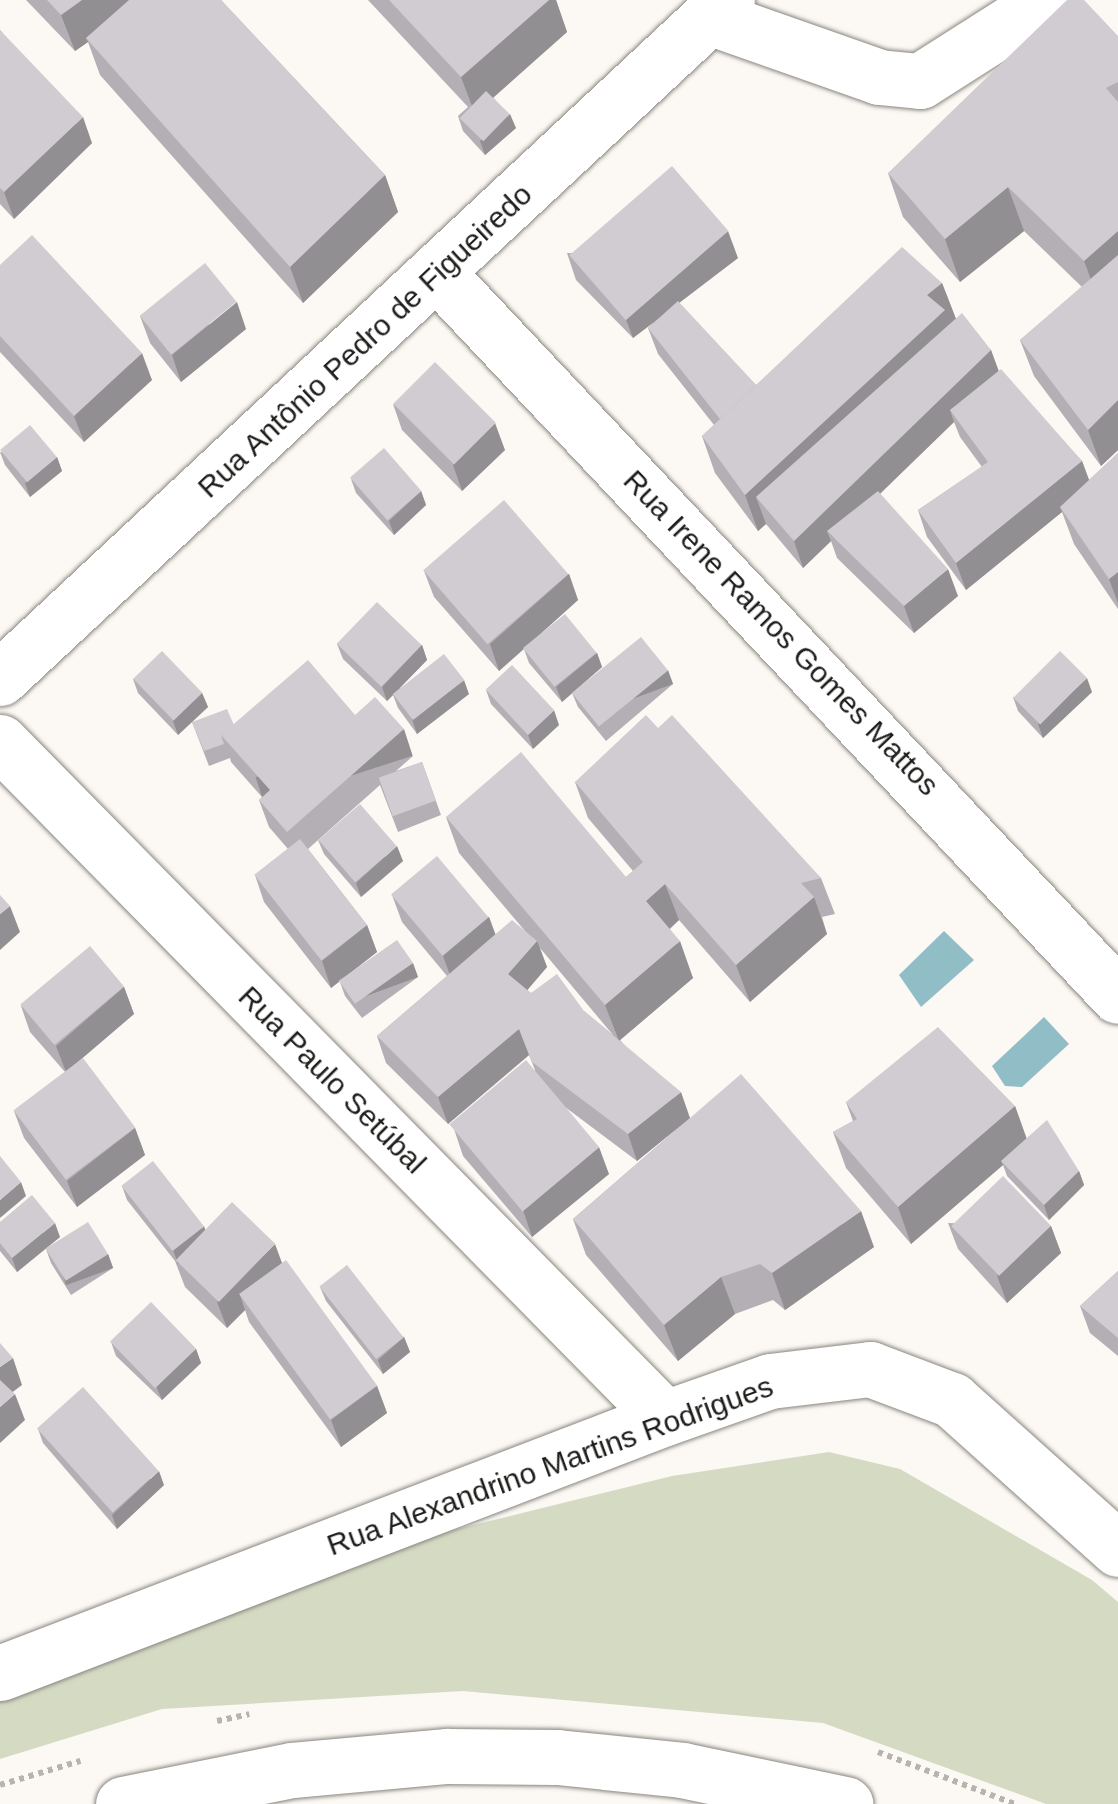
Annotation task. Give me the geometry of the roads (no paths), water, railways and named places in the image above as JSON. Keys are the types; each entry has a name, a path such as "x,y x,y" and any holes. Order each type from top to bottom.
{"street":[{"path":"718,9 879,77 920,80 1047,0"},
{"name":"Rua Antônio Pedro de Figueiredo","path":"0,678 439,276 718,9"},
{"name":"Rua Irene Ramos Gomes Mattos","path":"439,276 1118,996"},
{"name":"Rua Paulo Setúbal","path":"0,742 664,1418"},
{"name":"Rua Alexandrino Martins Rodrigues","path":"0,1673 664,1418 770,1381 870,1369 952,1400 1118,1550"},
{"path":"124,1804 292,1770 447,1756 558,1757 682,1770 845,1804"}],"water":[{"path":"944,931 974,960 921,1007 899,975"},
{"path":"1044,1017 1069,1044 1022,1087 1005,1086 992,1066"}]}
